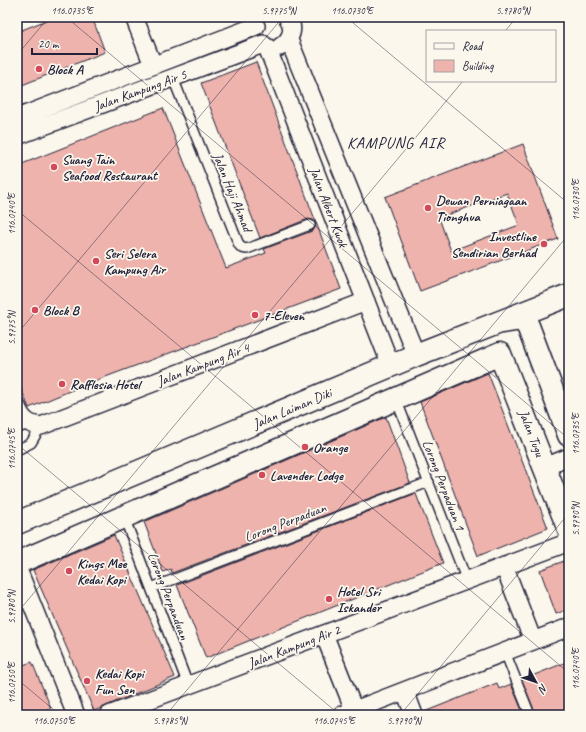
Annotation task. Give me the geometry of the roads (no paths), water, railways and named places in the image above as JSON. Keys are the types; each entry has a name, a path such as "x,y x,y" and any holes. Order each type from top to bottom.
{"street":[{"path":"134,17 153,66"},
{"path":"289,40 292,29 290,18"},
{"path":"17,118 153,66 259,21"},
{"name":"Jalan Albert Kwok","path":"259,21 257,36 265,46 391,366"},
{"name":"Jalan Kampung Air 5","path":"17,136 173,78 265,46 279,47 289,40"},
{"name":"Jalan Albert Kwok","path":"289,40 416,355"},
{"name":"Jalan Laiman Diki","path":"17,523 416,355 569,295"},
{"name":"Jalan Kampung Air 4","path":"29,426 366,301"},
{"path":"498,322 521,319 528,326 569,435"},
{"name":"Jalan Tugu","path":"396,399 500,354 569,530"},
{"path":"17,563 396,399"},
{"path":"17,407 20,414 29,426"},
{"path":"545,466 569,457"},
{"name":"Jalan Kampung Air 2","path":"109,715 141,709 188,685 569,542"},
{"path":"504,566 532,641"},
{"path":"17,567 24,603 76,715"},
{"path":"324,634 348,713 569,627"},
{"path":"405,691 414,715"}],"lane":[{"name":"Jalan Haji Ahmad","path":"173,78 239,245 242,248 247,249 310,225"},
{"name":"Lorong Perpaduan 1","path":"396,399 467,581"},
{"path":"17,450 31,443 29,426"},
{"name":"Lorong Perpaduan","path":"151,588 428,482"},
{"name":"Lorong Perpanduan","path":"123,516 188,685"},
{"path":"505,652 530,715"}],"place":[{"name":"Block A","path":"39,69"},
{"name":"Suang Tain Seafood Restaurant","path":"54,167"},
{"name":"Dewan Perniagaan Tionghua","path":"428,208"},
{"name":"Investline Sendirian Berhad","path":"544,244"},
{"name":"Seri Selera Kampung Air","path":"96,261"},
{"name":"Block B","path":"35,310"},
{"name":"7-Eleven","path":"255,315"},
{"name":"Rafflesia Hotel","path":"62,384"},
{"name":"Orange","path":"305,447"},
{"name":"Lavender Lodge","path":"262,475"},
{"name":"Kings Mee Kedai Kopi","path":"69,571"},
{"name":"Hotel Sri Iskander","path":"329,599"},
{"name":"Kedai Kopi Fun Sen","path":"87,681"}],"district":[{"name":"KAMPUNG AIR","path":"396,142"}]}
